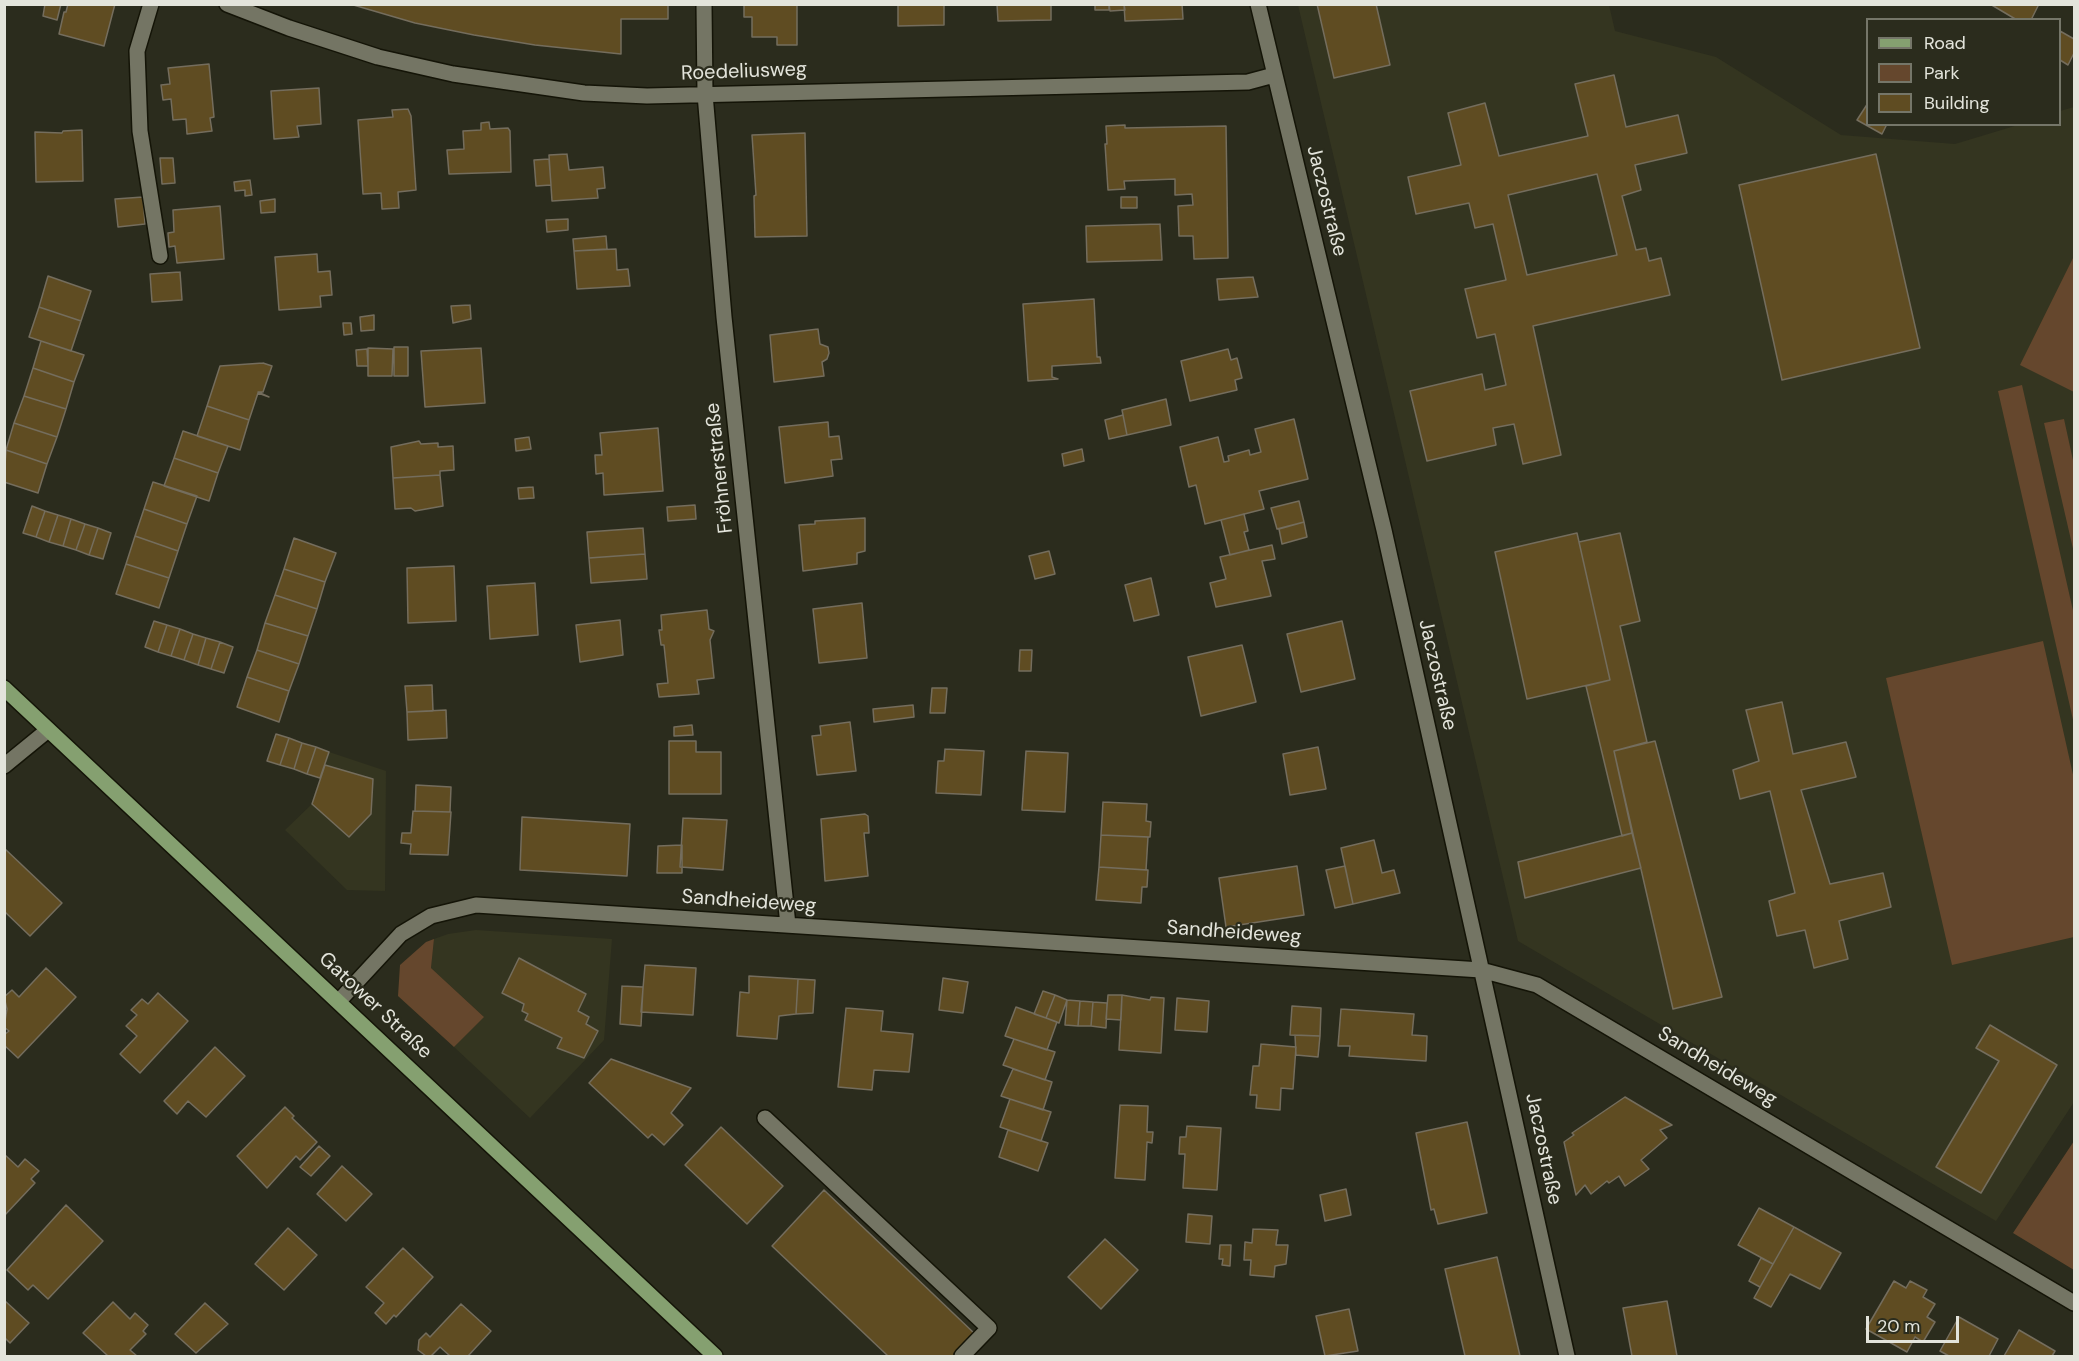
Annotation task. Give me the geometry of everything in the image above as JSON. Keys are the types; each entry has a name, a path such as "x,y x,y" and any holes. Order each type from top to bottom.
{"main road":[{"name":"Gatower Straße","path":"4,688 715,1356"}],"street":[{"path":"151,4 137,51 140,131 160,256"},
{"name":"Roedeliusweg","path":"227,4 289,28 378,57 453,74 584,93 647,96 1248,81 1274,75"},
{"name":"Fröhnerstraße","path":"704,4 705,94 724,318 788,926"},
{"name":"Jaczostraße","path":"1258,4 1381,518 1567,1356"},
{"path":"4,766 48,730"},
{"name":"Sandheideweg","path":"339,1001 401,934 431,916 476,905 1481,970 1537,985 2074,1302"},
{"path":"765,1118 989,1328 962,1356"}],"shaded area":[{"path":"1298,5 1609,5 1615,31 1716,57 1841,135 1955,144 2015,126 2061,126 2061,111 2074,107 2074,1102 1996,1221 1518,941"},
{"path":"329,752 386,771 385,891 347,890 285,830 312,804"},
{"path":"476,930 612,939 604,1040 530,1118 454,1047 483,1016 431,968 434,939 448,934"}],"green space":[{"path":"2074,256 2074,392 2020,365"},
{"path":"2022,385 2074,615 2074,724 1998,391"},
{"path":"2064,419 2074,465 2074,553 2044,423"},
{"path":"2043,641 2074,779 2074,937 1952,965 1886,678"},
{"path":"434,939 431,968 484,1017 454,1047 398,996 400,965 426,942"},
{"path":"2074,1141 2074,1270 2013,1233"}],"building":[{"path":"45,4 61,4 57,20 43,16"},
{"path":"68,4 115,4 104,46 59,34"},
{"path":"350,4 668,4 668,19 621,19 621,54 535,45 474,35 415,23"},
{"path":"744,4 797,4 797,45 777,45 777,37 752,37 752,17 744,17"},
{"path":"898,4 944,4 944,25 898,26"},
{"path":"997,4 1051,4 1051,20 998,21"},
{"path":"1095,4 1109,4 1109,10 1095,10"},
{"path":"1109,4 1124,4 1125,10 1110,11"},
{"path":"1124,4 1182,4 1183,19 1125,21"},
{"path":"1317,4 1376,4 1390,65 1334,78"},
{"path":"1990,4 2039,4 2032,18 2014,18"},
{"path":"2061,32 2074,39 2074,53 2068,65 2061,61"},
{"path":"209,64 214,117 210,118 212,131 187,134 186,119 173,120 171,99 163,100 161,85 170,84 168,68"},
{"path":"1614,75 1626,127 1678,115 1687,153 1635,165 1641,190 1622,196 1636,250 1646,248 1649,261 1661,258 1670,295 1533,326 1561,455 1523,464 1514,424 1493,428 1496,445 1427,461 1410,391 1482,374 1485,390 1506,385 1495,334 1477,338 1465,289 1506,280 1493,224 1475,228 1469,203 1416,214 1408,177 1461,165 1448,113 1485,103 1499,156 1588,136 1575,84","holes":["1597,174 1617,255 1527,275 1508,195"]},
{"path":"319,88 321,124 297,126 299,137 274,139 271,91"},
{"path":"1866,106 1866,125 1857,120"},
{"path":"408,109 411,116 416,190 398,192 399,208 382,209 381,193 363,194 358,120 393,117 392,110"},
{"path":"489,122 490,129 508,128 510,131 511,172 449,174 447,150 464,149 463,131 481,130 481,123"},
{"path":"1125,125 1125,128 1226,126 1228,258 1194,259 1193,236 1179,236 1178,206 1193,205 1192,194 1175,195 1175,179 1124,181 1125,189 1108,190 1106,126"},
{"path":"1868,126 1886,126 1882,134"},
{"path":"82,130 83,181 36,182 35,132 62,133 63,131"},
{"path":"805,133 807,236 755,237 754,196 756,195 752,135"},
{"path":"567,154 569,170 603,167 605,188 597,189 598,198 552,201 549,155"},
{"path":"1876,154 1920,348 1782,380 1739,185"},
{"path":"160,158 173,158 175,183 162,184"},
{"path":"549,159 551,185 536,186 534,160"},
{"path":"250,180 252,195 245,196 245,190 235,191 234,182"},
{"path":"143,197 145,224 118,227 115,199"},
{"path":"1121,197 1137,197 1137,208 1121,208"},
{"path":"275,199 275,212 261,213 260,201"},
{"path":"220,206 224,259 177,263 175,246 169,247 168,233 174,232 173,210"},
{"path":"568,219 568,230 547,232 546,220"},
{"path":"1160,224 1162,260 1087,262 1086,226"},
{"path":"606,236 607,249 574,251 573,239"},
{"path":"616,249 617,270 628,269 630,286 577,289 574,251"},
{"path":"317,254 318,272 330,271 332,295 320,296 321,307 279,310 275,257"},
{"path":"180,272 182,300 152,302 150,274"},
{"path":"48,276 91,291 81,321 39,307"},
{"path":"1253,277 1258,297 1219,300 1217,279"},
{"path":"1094,299 1097,357 1100,357 1101,363 1052,366 1052,377 1058,379 1028,381 1023,304"},
{"path":"470,305 471,319 453,323 451,306"},
{"path":"39,307 81,321 71,351 29,337"},
{"path":"374,315 374,330 361,331 360,317"},
{"path":"343,323 351,323 352,334 344,335"},
{"path":"818,329 820,344 828,347 829,353 827,359 822,362 824,376 774,382 770,335"},
{"path":"41,341 84,355 74,382 33,368"},
{"path":"394,347 408,347 408,376 394,376"},
{"path":"368,348 393,349 392,376 368,376"},
{"path":"481,348 485,403 425,407 421,351"},
{"path":"367,349 368,366 357,366 356,350"},
{"path":"1228,349 1231,360 1237,358 1242,378 1235,380 1237,390 1190,401 1181,361"},
{"path":"263,363 272,366 263,392 258,392 269,397 258,393 249,420 207,406 220,366"},
{"path":"33,368 74,382 66,409 24,396"},
{"path":"24,396 66,409 57,437 14,423"},
{"path":"1166,399 1171,425 1127,435 1122,410"},
{"path":"207,406 249,420 240,450 197,436"},
{"path":"1123,415 1127,435 1109,439 1105,420"},
{"path":"1294,419 1308,479 1259,491 1264,509 1205,524 1196,485 1189,487 1180,447 1218,437 1224,462 1229,461 1228,456 1249,450 1250,455 1261,452 1255,429"},
{"path":"828,422 829,437 839,436 842,459 831,460 833,476 785,483 779,427"},
{"path":"14,423 57,437 47,464 6,450"},
{"path":"658,428 663,491 604,495 603,473 596,474 595,455 602,455 600,433"},
{"path":"183,431 228,446 218,473 174,458"},
{"path":"529,437 531,449 516,451 515,439"},
{"path":"419,441 421,444 438,443 438,447 453,446 454,470 440,471 440,475 393,478 391,447"},
{"path":"1082,449 1084,461 1064,466 1062,454"},
{"path":"6,450 47,464 38,493 4,482"},
{"path":"174,458 218,473 209,501 164,486"},
{"path":"440,475 443,506 415,511 411,508 395,509 393,478"},
{"path":"153,482 197,496 187,524 144,509"},
{"path":"533,487 534,498 519,499 518,488"},
{"path":"1299,501 1304,522 1277,529 1271,508"},
{"path":"695,505 696,519 668,521 667,507"},
{"path":"32,506 45,511 36,537 23,533"},
{"path":"144,509 187,524 178,551 135,536"},
{"path":"45,511 58,515 49,542 36,537"},
{"path":"1244,514 1248,531 1244,532 1249,550 1230,555 1221,520"},
{"path":"58,515 71,519 63,546 49,542"},
{"path":"865,518 865,551 857,553 857,564 803,571 799,525 815,524 815,521"},
{"path":"71,519 85,524 76,550 63,546"},
{"path":"1304,522 1307,537 1282,544 1279,529"},
{"path":"85,524 98,528 89,555 76,550"},
{"path":"98,528 111,533 103,559 89,555"},
{"path":"643,528 645,554 589,558 587,532"},
{"path":"1577,533 1610,680 1527,699 1495,552"},
{"path":"1620,533 1640,621 1620,626 1647,742 1614,751 1632,833 1622,836 1586,686 1610,680 1579,542"},
{"path":"135,536 178,551 169,578 126,564"},
{"path":"294,538 336,553 325,582 284,569"},
{"path":"1272,545 1275,559 1262,561 1271,596 1216,607 1210,583 1226,579 1220,557"},
{"path":"1049,551 1055,574 1035,579 1029,556"},
{"path":"645,554 647,579 591,583 589,558"},
{"path":"126,564 169,578 159,608 116,594"},
{"path":"454,566 456,621 408,623 407,568"},
{"path":"284,569 325,582 317,609 275,595"},
{"path":"1151,578 1159,615 1134,621 1125,585"},
{"path":"535,583 538,635 490,639 487,586"},
{"path":"275,595 317,609 308,636 265,623"},
{"path":"862,603 867,658 819,663 813,609"},
{"path":"707,610 709,629 714,631 710,640 714,678 697,680 699,694 659,697 657,684 668,683 664,645 661,645 659,630 662,630 661,615"},
{"path":"620,620 623,655 580,662 576,625"},
{"path":"154,621 167,625 158,652 145,647"},
{"path":"1342,621 1355,679 1301,692 1287,634"},
{"path":"265,623 308,636 299,664 257,650"},
{"path":"167,625 180,629 171,656 158,652"},
{"path":"180,629 193,634 184,660 171,656"},
{"path":"193,634 206,638 198,665 184,660"},
{"path":"206,638 220,642 211,669 198,665"},
{"path":"220,642 233,647 224,673 211,669"},
{"path":"1242,645 1256,702 1201,716 1188,657"},
{"path":"257,650 299,664 289,691 247,677"},
{"path":"1020,650 1032,650 1031,671 1019,671"},
{"path":"247,677 289,691 279,722 237,707"},
{"path":"432,685 433,711 407,712 405,686"},
{"path":"932,688 947,688 945,713 930,713"},
{"path":"1782,702 1793,754 1846,742 1856,777 1801,790 1830,884 1883,873 1891,907 1839,921 1848,959 1814,968 1805,930 1777,936 1769,901 1795,893 1770,791 1740,799 1733,770 1759,761 1746,710"},
{"path":"913,705 914,717 874,722 873,709"},
{"path":"446,710 447,738 408,740 407,712"},
{"path":"850,722 856,771 817,775 812,736 821,735 820,726"},
{"path":"692,725 693,735 674,736 674,727"},
{"path":"276,734 289,738 280,765 267,761"},
{"path":"289,738 302,743 294,769 280,765"},
{"path":"669,741 696,741 696,752 721,752 721,794 669,794"},
{"path":"1655,741 1722,997 1673,1009 1614,751"},
{"path":"302,743 316,747 307,774 294,769"},
{"path":"316,747 329,752 320,778 307,774"},
{"path":"1318,747 1326,789 1290,795 1283,754"},
{"path":"945,749 984,751 981,795 936,793 938,761 944,761"},
{"path":"1026,751 1068,753 1065,812 1022,810"},
{"path":"325,765 373,779 371,814 349,837 312,804"},
{"path":"416,785 451,787 450,812 415,811"},
{"path":"1103,802 1147,804 1146,821 1151,822 1150,837 1101,835"},
{"path":"413,811 451,812 448,855 410,854 411,844 401,843 402,833 411,833"},
{"path":"865,814 868,816 869,833 864,833 868,876 825,881 821,819"},
{"path":"522,817 630,824 627,876 520,870"},
{"path":"683,818 727,820 723,870 680,867"},
{"path":"1632,833 1641,868 1525,898 1518,862"},
{"path":"1101,835 1148,837 1146,870 1099,867"},
{"path":"1374,840 1382,873 1394,870 1400,893 1353,904 1341,848"},
{"path":"682,845 682,873 657,873 658,846"},
{"path":"4,848 62,903 30,936 4,911"},
{"path":"1297,866 1304,915 1226,927 1219,878"},
{"path":"1345,866 1353,904 1335,908 1326,870"},
{"path":"1099,867 1148,870 1147,887 1142,887 1141,903 1096,900"},
{"path":"519,958 586,994 578,1011 589,1017 586,1024 598,1031 584,1058 557,1048 562,1038 525,1020 528,1014 522,1011 524,1004 502,993"},
{"path":"645,965 696,968 693,1015 641,1012"},
{"path":"46,968 76,997 18,1058 4,1045 4,1035 9,1031 4,1027 7,1009 4,997 12,990 19,997"},
{"path":"749,976 798,979 796,1014 779,1016 777,1039 737,1036 740,992 749,993"},
{"path":"943,978 968,982 963,1013 939,1010"},
{"path":"798,979 815,980 813,1013 796,1014"},
{"path":"622,986 643,987 641,1026 620,1024"},
{"path":"1043,991 1055,995 1046,1018 1034,1014"},
{"path":"158,993 188,1021 140,1073 120,1054 137,1036 126,1026 137,1015 131,1010 142,999 148,1004"},
{"path":"1055,995 1067,1000 1059,1023 1046,1018"},
{"path":"1108,995 1122,995 1121,1020 1106,1019"},
{"path":"1122,995 1150,1000 1151,997 1164,998 1161,1053 1119,1050"},
{"path":"1177,998 1209,1001 1207,1032 1175,1030"},
{"path":"1067,1000 1080,1001 1078,1026 1065,1025"},
{"path":"1080,1001 1093,1002 1091,1026 1078,1026"},
{"path":"1093,1002 1107,1003 1106,1028 1091,1026"},
{"path":"1292,1006 1321,1008 1320,1036 1290,1035"},
{"path":"1016,1007 1057,1022 1047,1050 1005,1036"},
{"path":"846,1008 883,1011 881,1031 913,1034 909,1072 874,1070 872,1090 838,1087"},
{"path":"1341,1009 1414,1014 1412,1035 1427,1036 1426,1061 1349,1056 1350,1046 1338,1046"},
{"path":"1990,1025 2057,1065 1981,1193 1936,1167 1999,1061 1976,1048"},
{"path":"1295,1035 1320,1036 1318,1057 1296,1055"},
{"path":"1014,1039 1055,1052 1045,1080 1003,1065"},
{"path":"1261,1044 1296,1047 1293,1089 1281,1088 1280,1110 1256,1108 1257,1095 1250,1095 1253,1066 1259,1066"},
{"path":"215,1047 245,1076 206,1117 188,1101 177,1114 164,1101"},
{"path":"611,1059 691,1088 671,1113 683,1125 664,1145 652,1134 648,1138 589,1083"},
{"path":"1013,1069 1052,1082 1043,1110 1001,1096"},
{"path":"1625,1097 1672,1125 1660,1130 1667,1138 1641,1160 1649,1169 1625,1186 1619,1176 1609,1183 1607,1181 1591,1194 1585,1185 1576,1195 1564,1142 1574,1135 1572,1133"},
{"path":"1010,1099 1051,1112 1041,1141 1000,1127"},
{"path":"1120,1105 1148,1106 1147,1132 1153,1132 1152,1143 1147,1142 1145,1180 1115,1178"},
{"path":"285,1107 294,1116 292,1118 317,1142 300,1160 296,1156 267,1188 237,1156"},
{"path":"1467,1122 1487,1213 1438,1224 1434,1209 1431,1210 1416,1133"},
{"path":"1187,1126 1221,1128 1217,1190 1183,1188 1185,1154 1179,1154 1180,1137 1186,1137"},
{"path":"721,1127 783,1186 747,1224 685,1165"},
{"path":"1008,1130 1048,1143 1038,1171 999,1157"},
{"path":"319,1146 330,1156 311,1176 300,1167"},
{"path":"4,1154 18,1167 25,1159 39,1171 31,1179 35,1183 4,1216"},
{"path":"342,1166 372,1194 346,1221 317,1194"},
{"path":"1346,1189 1351,1215 1325,1221 1320,1195"},
{"path":"824,1190 975,1334 954,1356 888,1356 772,1246"},
{"path":"66,1205 103,1241 48,1299 33,1285 28,1290 7,1270"},
{"path":"1759,1208 1794,1227 1773,1264 1738,1245"},
{"path":"1188,1214 1212,1216 1210,1244 1186,1242"},
{"path":"1794,1227 1841,1253 1820,1289 1790,1274 1771,1307 1754,1298"},
{"path":"288,1228 317,1255 284,1290 255,1264"},
{"path":"1253,1229 1278,1230 1276,1245 1288,1245 1286,1264 1275,1266 1274,1277 1250,1275 1251,1260 1244,1260 1245,1242 1252,1243"},
{"path":"1105,1239 1138,1270 1101,1309 1068,1277"},
{"path":"1220,1245 1231,1245 1230,1266 1222,1265 1223,1259 1219,1259"},
{"path":"403,1248 433,1277 396,1317 394,1315 386,1324 375,1313 384,1303 366,1287"},
{"path":"1497,1257 1520,1356 1465,1356 1445,1269"},
{"path":"1761,1258 1773,1264 1760,1287 1749,1281"},
{"path":"1894,1281 1906,1288 1910,1281 1927,1290 1923,1297 1935,1304 1927,1317 1935,1322 1923,1342 1915,1337 1907,1352 1866,1329"},
{"path":"4,1300 29,1323 10,1343 4,1337"},
{"path":"1667,1301 1677,1356 1632,1356 1623,1308"},
{"path":"113,1302 130,1319 135,1313 148,1325 143,1331 146,1334 130,1350 137,1356 108,1356 83,1333"},
{"path":"205,1303 228,1324 196,1353 175,1334"},
{"path":"461,1304 491,1331 468,1356 450,1356 440,1347 431,1356 426,1356 418,1350 419,1340 426,1333 430,1337"},
{"path":"1349,1309 1358,1351 1325,1356 1316,1316"},
{"path":"1959,1317 1998,1339 1989,1356 1949,1356 1940,1351"},
{"path":"2019,1330 2055,1351 2052,1356 2004,1356"}]}
